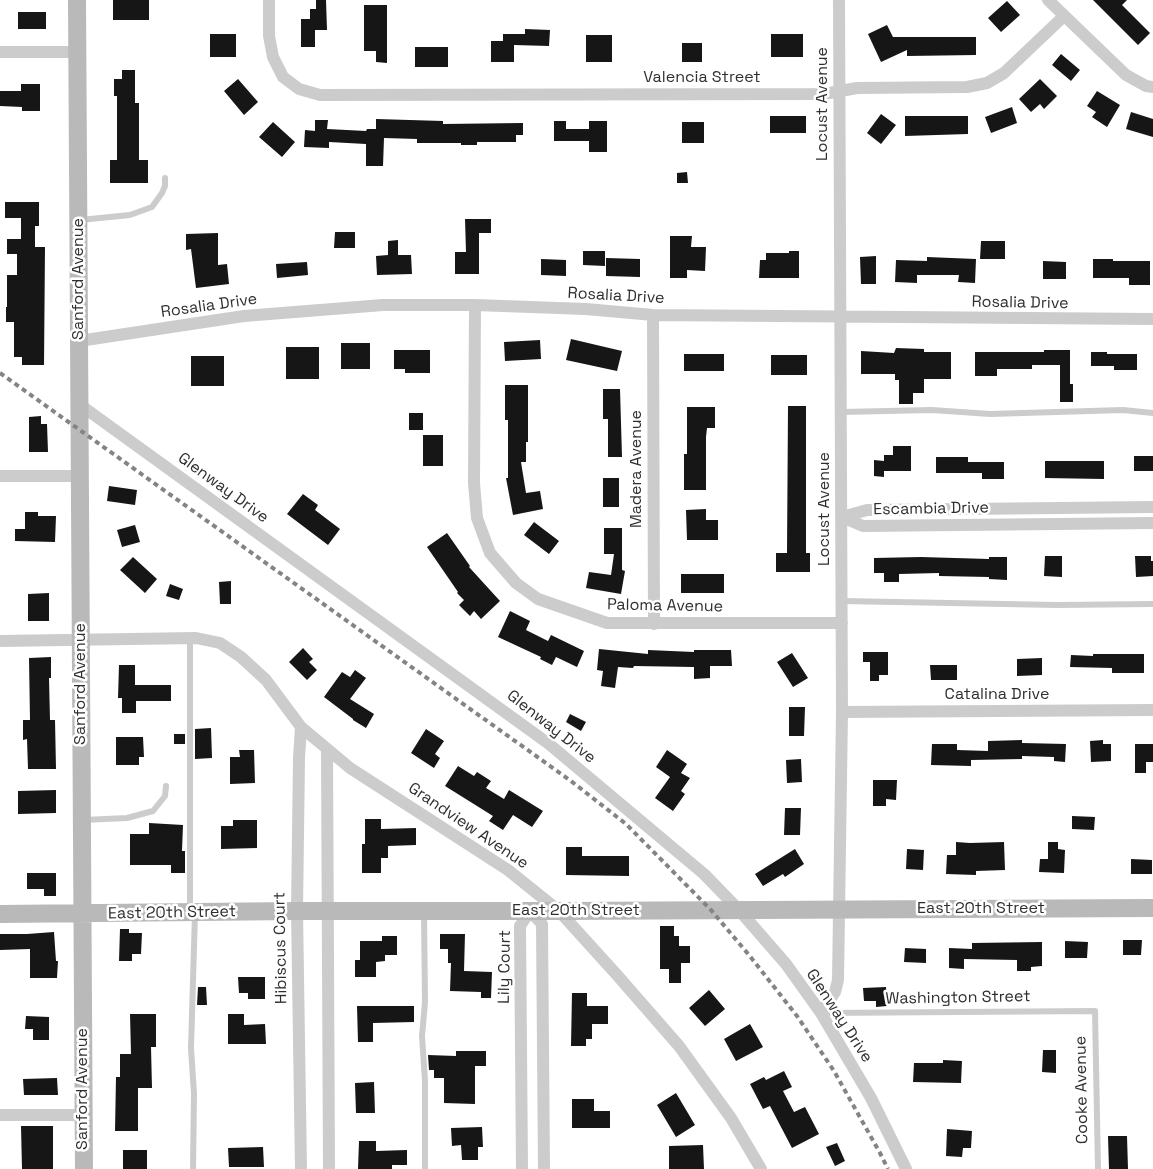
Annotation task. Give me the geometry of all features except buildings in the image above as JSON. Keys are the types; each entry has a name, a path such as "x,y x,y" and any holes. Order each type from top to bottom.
{"main road":[{"name":"Sanford Avenue","path":"77,0 84,1169"},
{"name":"East 20th Street","path":"0,914 1153,908"}],"street":[{"name":"Valencia Street","path":"269,0 269,36 273,58 283,76 299,89 320,94 814,94 857,88 967,87 987,83 1004,73 1064,16"},
{"name":"Locust Avenue","path":"821,1013 835,992 838,980 842,712 839,0"},
{"path":"1048,0 1126,76 1146,86 1153,87"},
{"path":"0,52 77,52"},
{"name":"Rosalia Drive","path":"79,341 244,316 383,305 475,305 586,309 653,315 1153,320"},
{"name":"Paloma Avenue","path":"475,305 474,483 477,518 490,553 516,583 538,599 607,623 842,623"},
{"name":"Madera Avenue","path":"653,315 654,624"},
{"name":"Glenway Drive","path":"80,404 550,744 704,874 739,910 786,964 821,1013 871,1098 906,1169"},
{"path":"0,476 80,476"},
{"name":"Escambia Drive","path":"842,517 867,510 1153,507"},
{"name":"Escambia Drive","path":"842,517 862,526 1153,523"},
{"name":"Grandview Avenue","path":"0,641 190,638 220,643 241,657 266,680 301,727 350,768 508,870 559,911 618,975 679,1046 731,1118 760,1169"},
{"name":"Catalina Drive","path":"842,712 1153,710"},
{"name":"Hibiscus Court","path":"301,727 296,911 301,1169"},
{"path":"327,749 329,1169"},
{"name":"Lily Court","path":"522,1169 520,926 530,911 542,924 544,1169"},
{"path":"0,1115 84,1115"}],"lane":[{"path":"78,220 130,215 152,207 162,194 165,178"},
{"path":"841,412 932,410 990,414 1123,410 1153,413"},
{"path":"842,601 1056,605 1153,604"},
{"path":"190,638 193,1169"},
{"path":"82,820 127,818 153,811 165,796 166,786"},
{"path":"424,911 422,1036 425,1081 425,1169"},
{"name":"Washington Street","path":"821,1013 1095,1011"},
{"name":"Cooke Avenue","path":"1095,1011 1098,1169"}],"railway":[{"path":"0,373 571,781 626,824 711,910 797,1016 834,1071 888,1169"}]}
